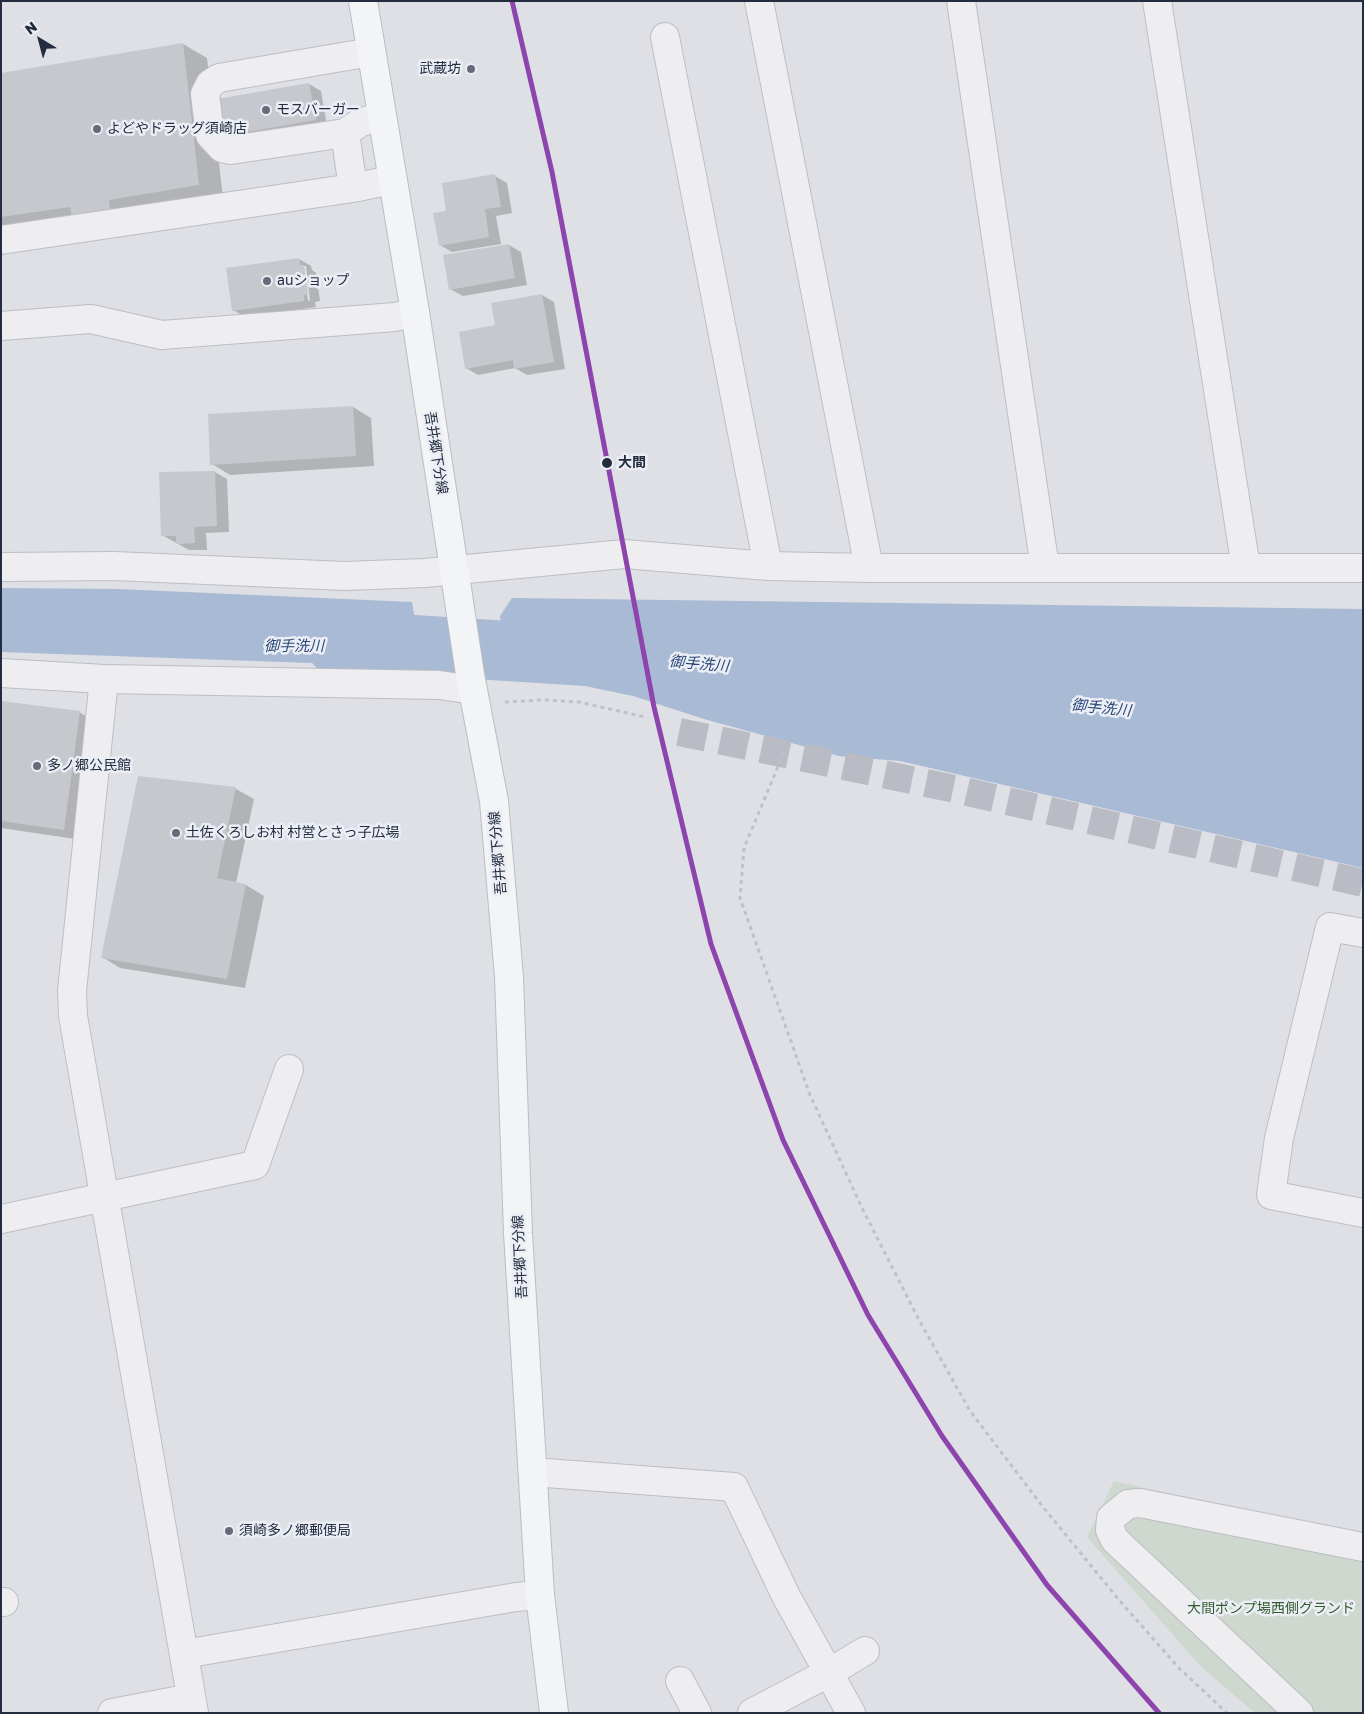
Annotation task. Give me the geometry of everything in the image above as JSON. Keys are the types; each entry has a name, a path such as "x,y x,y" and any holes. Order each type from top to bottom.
{"main road":[{"name":"吾井郷下分線","path":"363,1 415,312 471,682 494,801 509,978 518,1224 540,1595 554,1713"}],"street":[{"path":"759,1 870,568"},
{"path":"961,1 1045,568"},
{"path":"1157,1 1246,568"},
{"path":"665,37 768,566"},
{"path":"371,52 220,78 210,84 206,94 210,135 222,148 232,150 345,133 361,122 382,118"},
{"path":"345,133 353,188"},
{"path":"1,240 353,188 392,180"},
{"path":"1,326 91,319 162,335 395,317 415,312"},
{"path":"1,567 114,566 455,580 624,554 768,566 870,568 1363,568"},
{"path":"1,673 104,680 440,685 471,682"},
{"path":"104,680 72,991 73,1016 192,1705 112,1713"},
{"path":"1363,933 1330,927 1279,1138 1271,1195 1363,1213"},
{"path":"1,1219 105,1199 255,1165 289,1069"},
{"path":"533,1472 734,1487 786,1596 830,1672 851,1713"},
{"path":"1299,1713 1115,1540 1110,1530 1111,1518 1128,1504 1140,1503 1363,1547"},
{"path":"184,1654 516,1597 540,1595"},
{"path":"752,1713 830,1672 865,1651"},
{"path":"680,1681 697,1713"}],"path":[{"path":"505,702 543,700 579,702 645,717"},
{"path":"784,752 744,848 740,898 810,1095 845,1172 918,1318 970,1411 1042,1507 1119,1600 1178,1668 1227,1713"}],"green space":[{"name":"大間ポンプ場西側グランド","path":"1114,1481 1363,1538 1363,1713 1255,1713 1201,1667 1087,1537"}],"water":[{"path":"1,588 118,589 412,602 423,667 1,652"},
{"path":"512,598 1363,609 1363,868 900,761 839,756 704,719 633,696 508,670 500,616"}],"building":[{"name":"よどやドラッグ須崎店","path":"183,43 199,185 109,200 111,218 73,223 70,207 1,217 1,73"},
{"name":"モスバーガー","path":"309,83 316,120 224,136 217,99"},
{"path":"495,174 501,207 485,209 489,237 439,246 433,213 446,211 442,183"},
{"path":"509,244 515,278 449,290 443,255"},
{"name":"auショップ","path":"299,258 300,265 304,265 308,294 304,295 304,301 232,311 226,268"},
{"path":"542,294 554,362 514,369 513,360 465,369 459,332 495,325 491,303"},
{"path":"353,406 356,456 210,465 208,414"},
{"path":"215,471 217,526 194,527 195,543 176,544 176,536 161,536 159,472"},
{"name":"多ノ郷公民館","path":"1,701 80,711 64,830 1,821"},
{"name":"土佐くろしお村 村営とさっ子広場","path":"138,776 236,787 217,878 246,884 227,979 101,958"}],"waterway":[{"name":"御手洗川","path":"337,646 413,645 587,656"}],"tunnel":[{"path":"679,732 955,789 1363,883"}],"transit line":[{"path":"512,1 552,172 654,707 711,944 783,1140 868,1315 942,1436 1047,1585 1159,1713"}],"place":[{"name":"武蔵坊","path":"471,69"},
{"name":"モスバーガー","path":"266,110"},
{"name":"よどやドラッグ須崎店","path":"97,129"},
{"name":"auショップ","path":"267,281"},
{"name":"大間","path":"607,463"},
{"name":"多ノ郷公民館","path":"37,766"},
{"name":"土佐くろしお村 村営とさっ子広場","path":"176,833"},
{"name":"須崎多ノ郷郵便局","path":"229,1531"}]}
